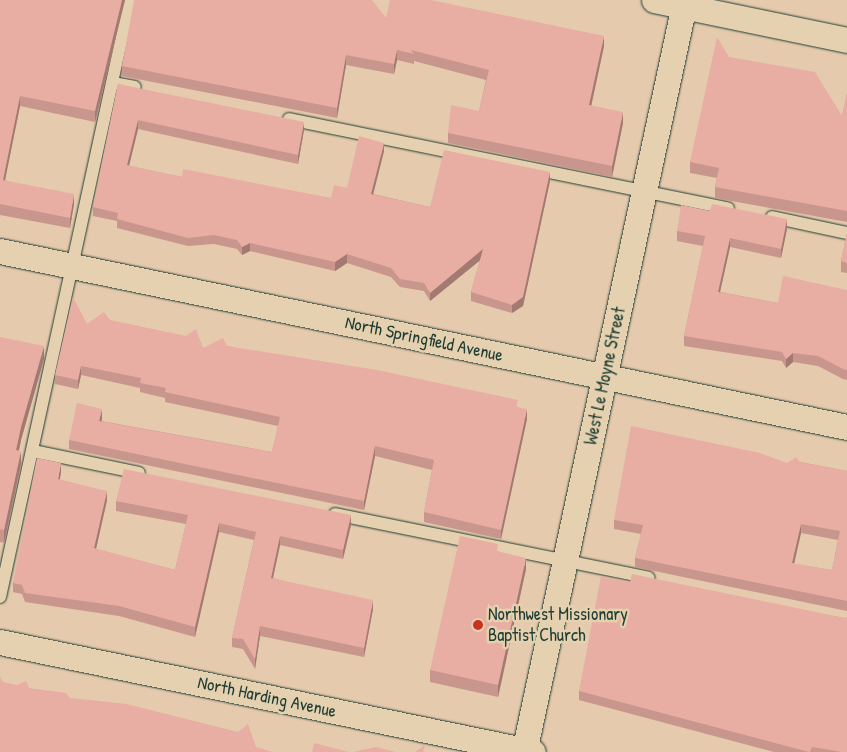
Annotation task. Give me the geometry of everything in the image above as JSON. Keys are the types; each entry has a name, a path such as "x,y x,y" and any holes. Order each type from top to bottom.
{"street":[{"path":"654,0 685,3 847,40"},
{"name":"West Le Moyne Street","path":"527,751 564,561 685,3"},
{"name":"North Springfield Avenue","path":"0,251 847,427"},
{"name":"North Harding Avenue","path":"0,642 527,751"}],"lane":[{"path":"0,597 74,267 130,0"},
{"path":"113,83 152,91"},
{"path":"279,117 743,212"},
{"path":"762,216 847,233"},
{"path":"33,450 150,475"},
{"path":"317,510 664,582"}],"building":[{"path":"0,0 122,0 95,111 20,96 3,180 74,194 70,218 0,204"},
{"path":"134,0 372,0 386,18 390,0 431,0 604,36 589,105 623,112 612,166 448,133 451,105 479,111 489,70 411,50 414,54 397,50 394,64 346,55 337,108 122,66"},
{"path":"717,37 729,57 815,72 842,116 847,93 847,211 715,187 719,168 690,162"},
{"path":"118,84 304,122 298,155 138,120 127,165 182,177 183,169 331,198 334,185 347,188 359,136 384,143 371,194 430,207 444,150 550,172 523,297 512,305 471,292 483,249 430,293 424,283 400,279 391,268 347,254 335,262 250,243 242,247 237,240 214,235 188,238 117,219 118,213 93,207"},
{"path":"712,204 787,219 781,249 730,238 718,292 778,303 783,276 847,290 847,370 818,356 793,353 786,359 782,352 684,336 705,236 677,231 681,205 710,211"},
{"path":"847,233 847,263 841,261"},
{"path":"73,297 87,324 104,312 110,320 186,336 196,329 203,348 223,338 227,346 377,370 518,400 516,407 527,409 501,530 424,512 434,460 375,446 364,501 69,440 77,403 102,409 99,421 272,452 280,417 165,392 166,388 140,383 141,378 81,366 78,380 55,375"},
{"path":"0,337 44,346 16,450 21,451 4,530 0,529"},
{"path":"631,426 760,453 787,463 796,457 800,462 847,471 847,601 635,558 643,525 614,520","holes":["801,524 840,531 832,570 792,563"]},
{"path":"37,458 61,463 58,479 107,491 94,548 175,570 188,515 116,501 124,469 351,515 343,550 280,536 271,578 373,600 364,648 260,626 255,659 243,639 232,638 256,532 219,523 195,627 119,606 25,593 22,585 13,583"},
{"name":"Northwest Missionary Baptist Church","path":"460,536 498,544 497,551 526,558 498,685 430,670"},
{"path":"632,574 847,617 847,752 812,747 809,752 579,691 601,576 630,582"},
{"path":"0,677 3,682 17,685 26,681 29,688 66,693 70,698 127,704 238,732 248,724 256,747 273,752 0,752"},
{"path":"314,743 349,752 312,752"},
{"path":"425,745 423,752 415,752"},
{"path":"376,747 395,752 353,752"}],"place":[{"name":"Northwest Missionary Baptist Church","path":"478,625"}]}
